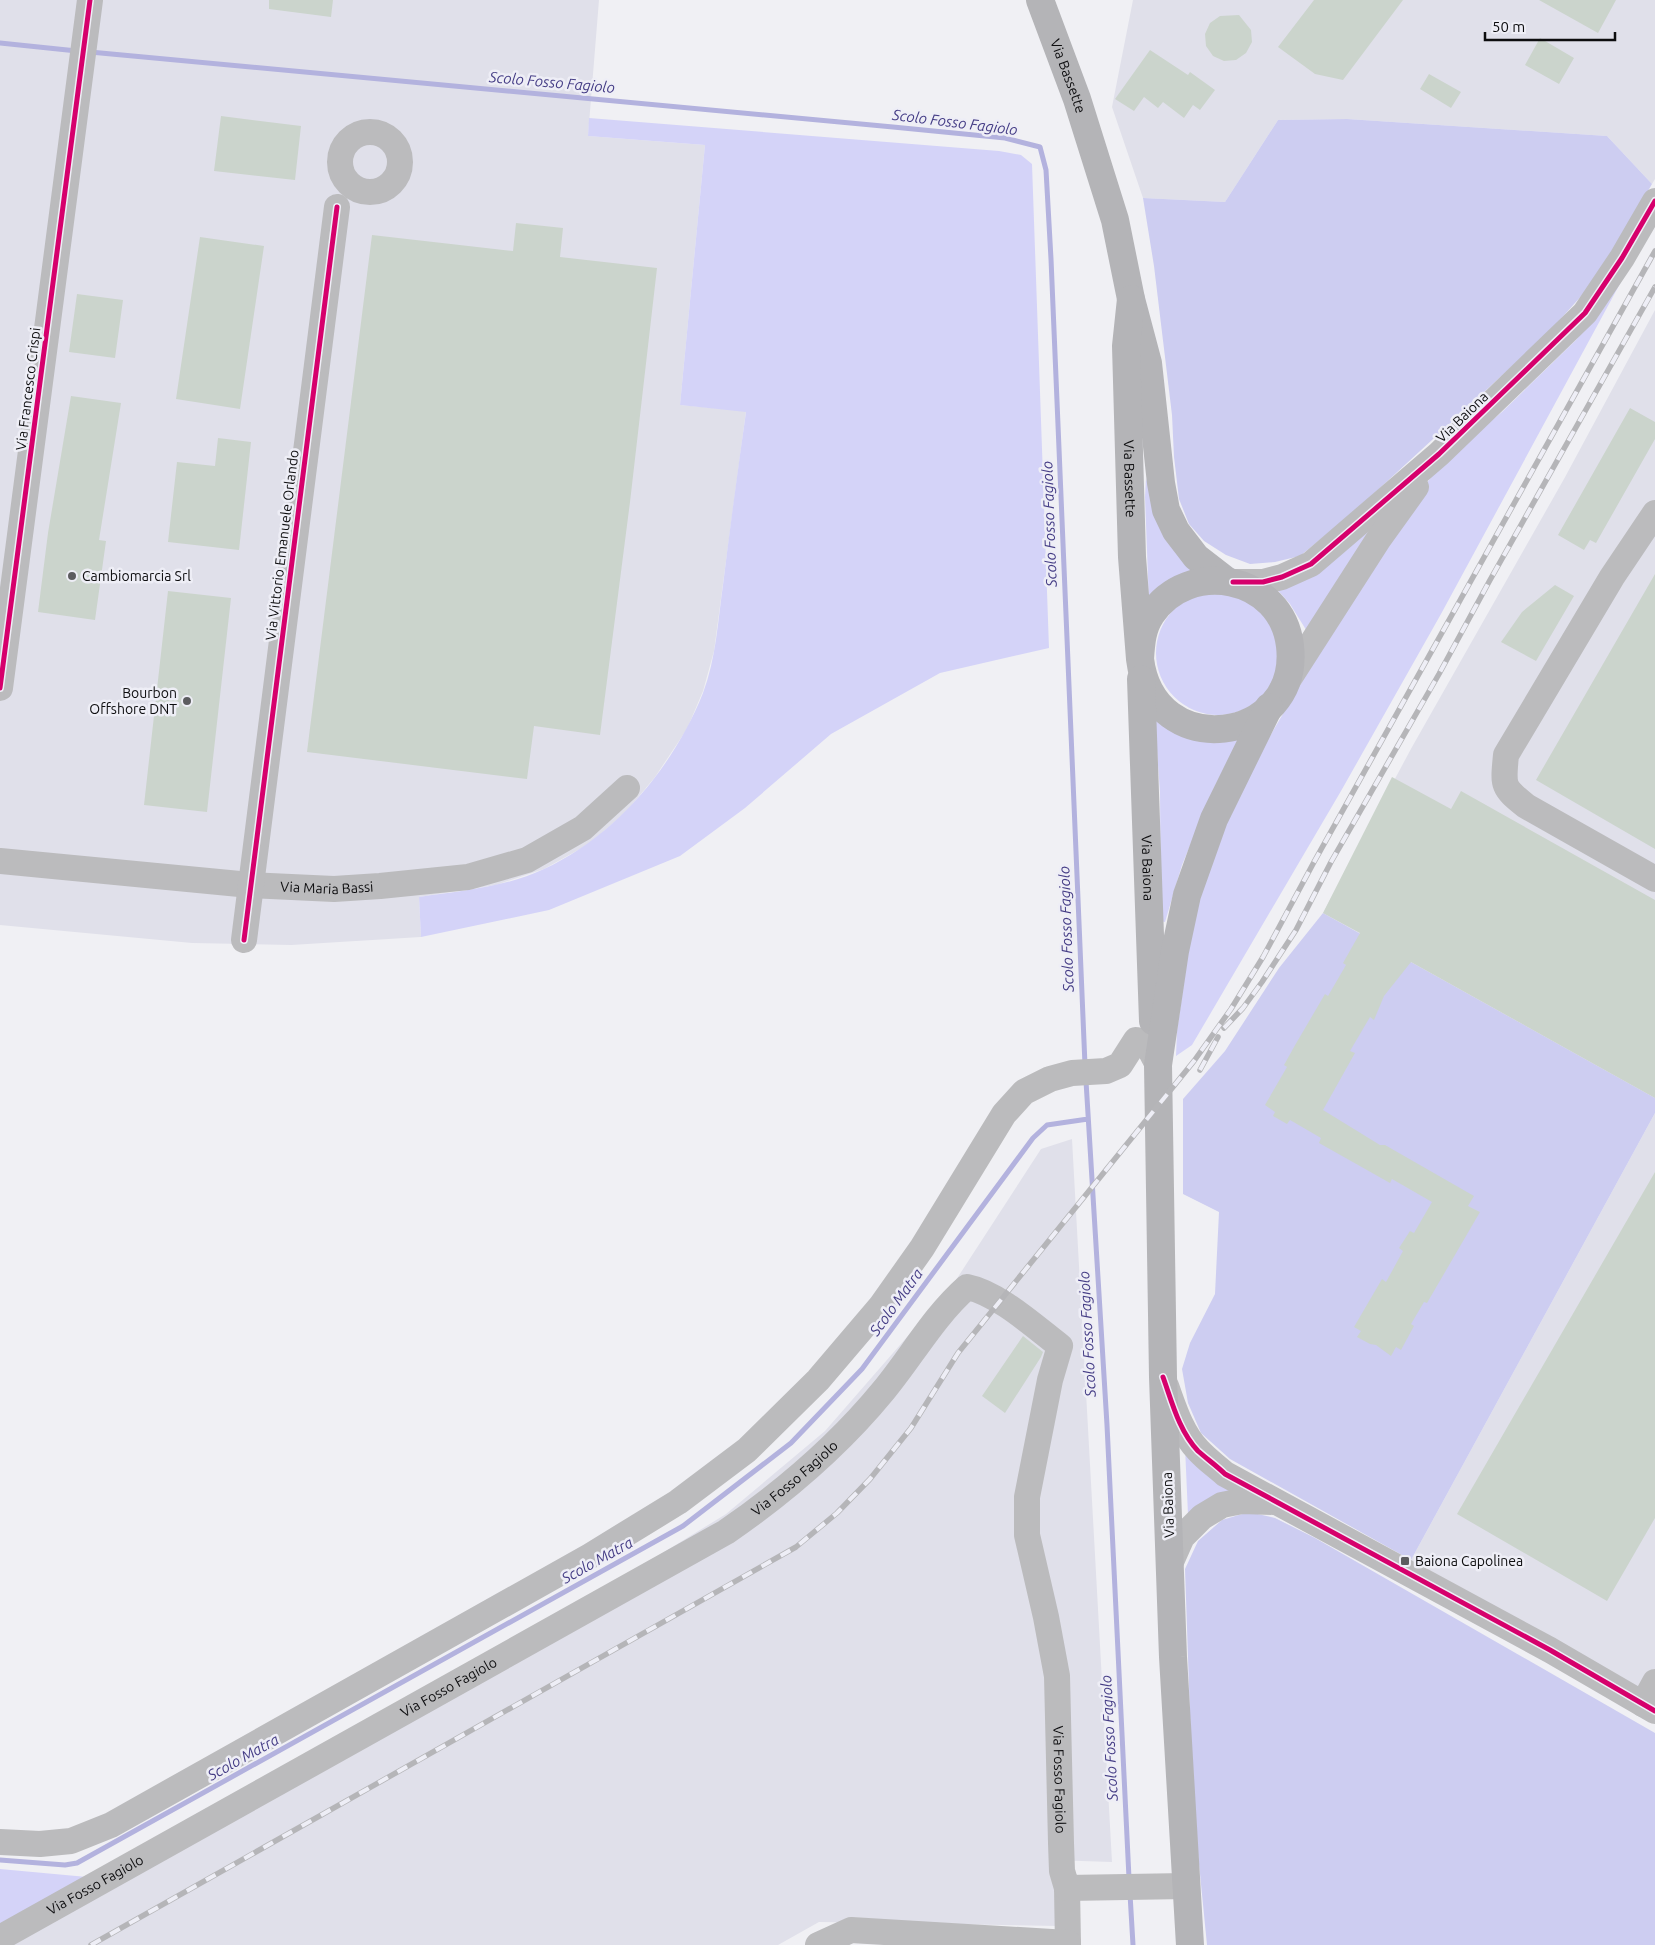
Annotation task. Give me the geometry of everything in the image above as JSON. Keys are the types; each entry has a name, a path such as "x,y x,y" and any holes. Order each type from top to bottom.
{"main road":[{"name":"Via Bassette","path":"1040,0 1077,99 1115,220 1131,299 1148,363 1161,484 1166,510 1176,531 1196,557 1230,581"},
{"name":"Via Bassette","path":"1131,299 1126,346 1132,558 1140,664"},
{"path":"1204,580 1230,581 1254,590 1271,604 1284,623 1290,645 1290,667 1276,698 1253,720 1234,728 1214,730 1194,727 1175,719 1160,706 1148,689 1140,664 1142,637 1150,616 1164,599 1183,587 1204,580"},
{"name":"Via Baiona","path":"1140,664 1152,1012 1158,1064 1163,1377 1173,1657 1190,1945"},
{"name":"Via Baiona","path":"1158,1064 1175,951 1187,895 1214,819 1276,698"}],"street":[{"name":"Via Francesco Crispi","path":"0,688 89,10"},
{"name":"Via Vittorio Emanuele Orlando","path":"244,940 337,207 339,162 345,144 361,132 381,134 389,138 399,155 400,165 392,182 384,188 375,191 365,192 356,188"},
{"path":"337,207 356,188 344,177 339,162"},
{"name":"Via Baiona","path":"1230,581 1263,582 1282,577 1311,564 1439,454 1585,313 1622,258 1655,201"},
{"name":"Via Baiona","path":"1276,698 1378,540 1439,454"},
{"path":"1655,513 1612,576 1506,755 1504,778 1508,792 1526,806 1655,879"},
{"name":"Via Maria Bassi","path":"0,861 250,885 334,889 468,877 527,860 582,828 627,788"},
{"path":"0,1842 40,1844 71,1841 111,1825 590,1556 678,1502 747,1450 818,1380 881,1306 922,1248 1004,1114 1024,1092 1050,1079 1072,1073 1106,1071 1120,1065 1136,1040 1146,1042 1158,1064"},
{"name":"Via Fosso Fagiolo","path":"0,1938 726,1532 761,1508 828,1450 883,1391 952,1300 967,1287 980,1290 1008,1307 1060,1346 1050,1380 1027,1497 1027,1535 1046,1617 1057,1676 1062,1862 1067,1888 1068,1944"},
{"path":"1163,1377 1177,1417 1198,1450 1225,1474 1550,1650 1651,1699"},
{"path":"1170,1564 1182,1537 1202,1517 1222,1505 1242,1501 1275,1502"},
{"path":"1067,1888 1186,1886"},
{"path":"818,1945 851,1930 1068,1944"}],"shaded area":[{"path":"0,0 599,0 588,136 705,145 680,405 746,411 714,651 703,691 687,729 655,777 626,812 589,844 544,869 496,885 419,897 421,937 291,945 192,943 0,925"},
{"path":"1133,0 1655,0 1655,179 1652,184 1607,136 1347,119 1278,120 1225,202 1143,198 1112,107"},
{"path":"589,118 999,151 1021,155 1032,164 1049,648 940,673 831,734 745,808 680,856 549,910 421,937 419,897 499,884 529,875 570,855 595,838 618,818 640,796 676,747 703,693 714,653 746,412 680,405 705,145 588,136"},
{"path":"1347,119 1607,136 1652,184 1600,275 1549,332 1355,511 1300,556 1275,562 1250,564 1226,555 1204,541 1189,524 1179,499 1172,415 1154,266 1143,198 1225,202 1278,120"},
{"path":"1622,280 1441,614 1341,791 1192,1045 1176,1056 1177,1031 1194,910 1236,794 1361,581 1441,462 1502,412 1576,340"},
{"path":"1655,310 1655,1098 1323,913 1412,747 1564,479"},
{"path":"1146,478 1156,516 1194,570 1149,604 1145,497"},
{"path":"1380,521 1308,633 1290,604 1274,586"},
{"path":"1218,591 1242,596 1253,601 1262,609 1270,618 1275,629 1280,653 1275,677 1270,688 1262,697 1253,705 1242,710 1218,715 1194,710 1183,705 1174,697 1166,688 1161,677 1156,653 1161,629 1166,618 1174,609 1183,601 1194,596"},
{"path":"1154,709 1242,734 1214,788 1182,865 1165,922 1161,921 1160,792"},
{"path":"1323,913 1655,1098 1655,1113 1411,1560 1230,1459 1201,1433 1188,1403 1182,1369 1190,1343 1215,1294 1219,1212 1183,1194 1183,1099 1225,1051 1279,968"},
{"path":"1655,1113 1655,1697 1411,1560"},
{"path":"1072,1139 1112,1862 1051,1860 1058,1926 819,1922 778,1945 0,1945 586,1600 726,1514 825,1431 954,1283 1041,1149"},
{"path":"1185,1447 1235,1491 1188,1515"},
{"path":"1249,1512 1275,1518 1315,1538 1655,1733 1655,1945 1207,1945 1193,1803 1185,1569 1198,1541 1222,1520"},
{"path":"0,1869 87,1877 0,1924"}],"building":[{"path":"269,0 333,0 331,17 269,9"},
{"path":"1314,0 1403,0 1343,80 1315,74 1278,47"},
{"path":"1539,0 1616,0 1598,33"},
{"path":"1239,15 1251,30 1252,42 1246,53 1236,60 1224,61 1213,56 1206,46 1205,34 1210,23 1220,16"},
{"path":"1540,38 1574,58 1559,84 1525,65"},
{"path":"1150,50 1188,75 1190,72 1215,90 1200,110 1193,105 1184,118 1163,102 1158,108 1144,97 1134,111 1115,99"},
{"path":"1429,74 1461,92 1451,108 1420,89"},
{"path":"221,116 301,126 295,180 214,171"},
{"path":"516,223 563,228 560,257 657,268 630,502 600,735 534,726 527,779 307,752 372,235 513,251"},
{"path":"200,237 264,246 240,409 176,399"},
{"path":"77,294 123,300 115,358 69,352"},
{"path":"71,396 121,403 99,540 106,541 95,620 38,612 48,533"},
{"path":"1630,408 1655,422 1655,439 1596,543 1590,540 1584,550 1558,535"},
{"path":"218,438 251,442 239,550 168,542 177,462 215,466"},
{"path":"1655,574 1655,849 1536,780"},
{"path":"1555,585 1574,596 1536,661 1501,642 1522,612"},
{"name":"Bourbon Offshore DNT","path":"168,591 231,598 207,812 144,805"},
{"path":"1392,777 1451,809 1461,791 1655,900 1655,1098 1411,962 1384,996 1374,1020 1370,1017 1350,1051 1355,1053 1323,1110 1380,1145 1385,1145 1474,1196 1468,1206 1480,1212 1427,1303 1424,1302 1411,1324 1414,1326 1401,1350 1396,1347 1391,1356 1376,1345 1357,1337 1361,1331 1354,1327 1382,1279 1386,1282 1403,1251 1399,1248 1410,1231 1414,1233 1432,1202 1392,1179 1390,1183 1319,1143 1321,1138 1290,1120 1287,1124 1273,1116 1275,1112 1265,1105 1287,1067 1284,1065 1294,1047 1325,994 1328,996 1346,965 1343,963 1360,933 1323,913"},
{"path":"1655,1172 1655,1518 1607,1601 1457,1514"},
{"path":"1023,1336 1043,1352 1005,1413 982,1396"}],"waterway":[{"name":"Scolo Fosso Fagiolo","path":"0,43 77,51"},
{"name":"Scolo Fosso Fagiolo","path":"90,52 1005,138 1040,147 1046,170 1051,259 1085,1065"},
{"name":"Scolo Fosso Fagiolo","path":"1086,1081 1107,1425 1129,1878"},
{"name":"Scolo Matra","path":"0,1860 65,1865 77,1863 683,1526 791,1443 862,1369 1033,1138 1047,1125 1088,1119"},
{"name":"Scolo Fosso Fagiolo","path":"1130,1894 1133,1945"}],"railway":[{"path":"91,1945 796,1547 837,1513 870,1479 911,1428 958,1353 1194,1061 1231,1009 1263,957 1314,862 1655,251"},
{"path":"1224,1028 1243,1008 1296,930 1331,862 1439,674 1655,287"},
{"path":"1200,1070 1218,1037"}],"cycle path":[{"path":"0,688 90,0"},
{"path":"1233,582 1263,582 1282,577 1311,564 1439,454 1585,313 1622,258 1655,201"},
{"path":"244,940 337,207"},
{"path":"1163,1377 1177,1416 1191,1443 1225,1474 1550,1650 1655,1711"}],"place":[{"name":"Cambiomarcia Srl","path":"72,576"},
{"name":"Bourbon Offshore DNT","path":"187,701"},
{"name":"Baiona Capolinea","path":"1405,1561"}]}
